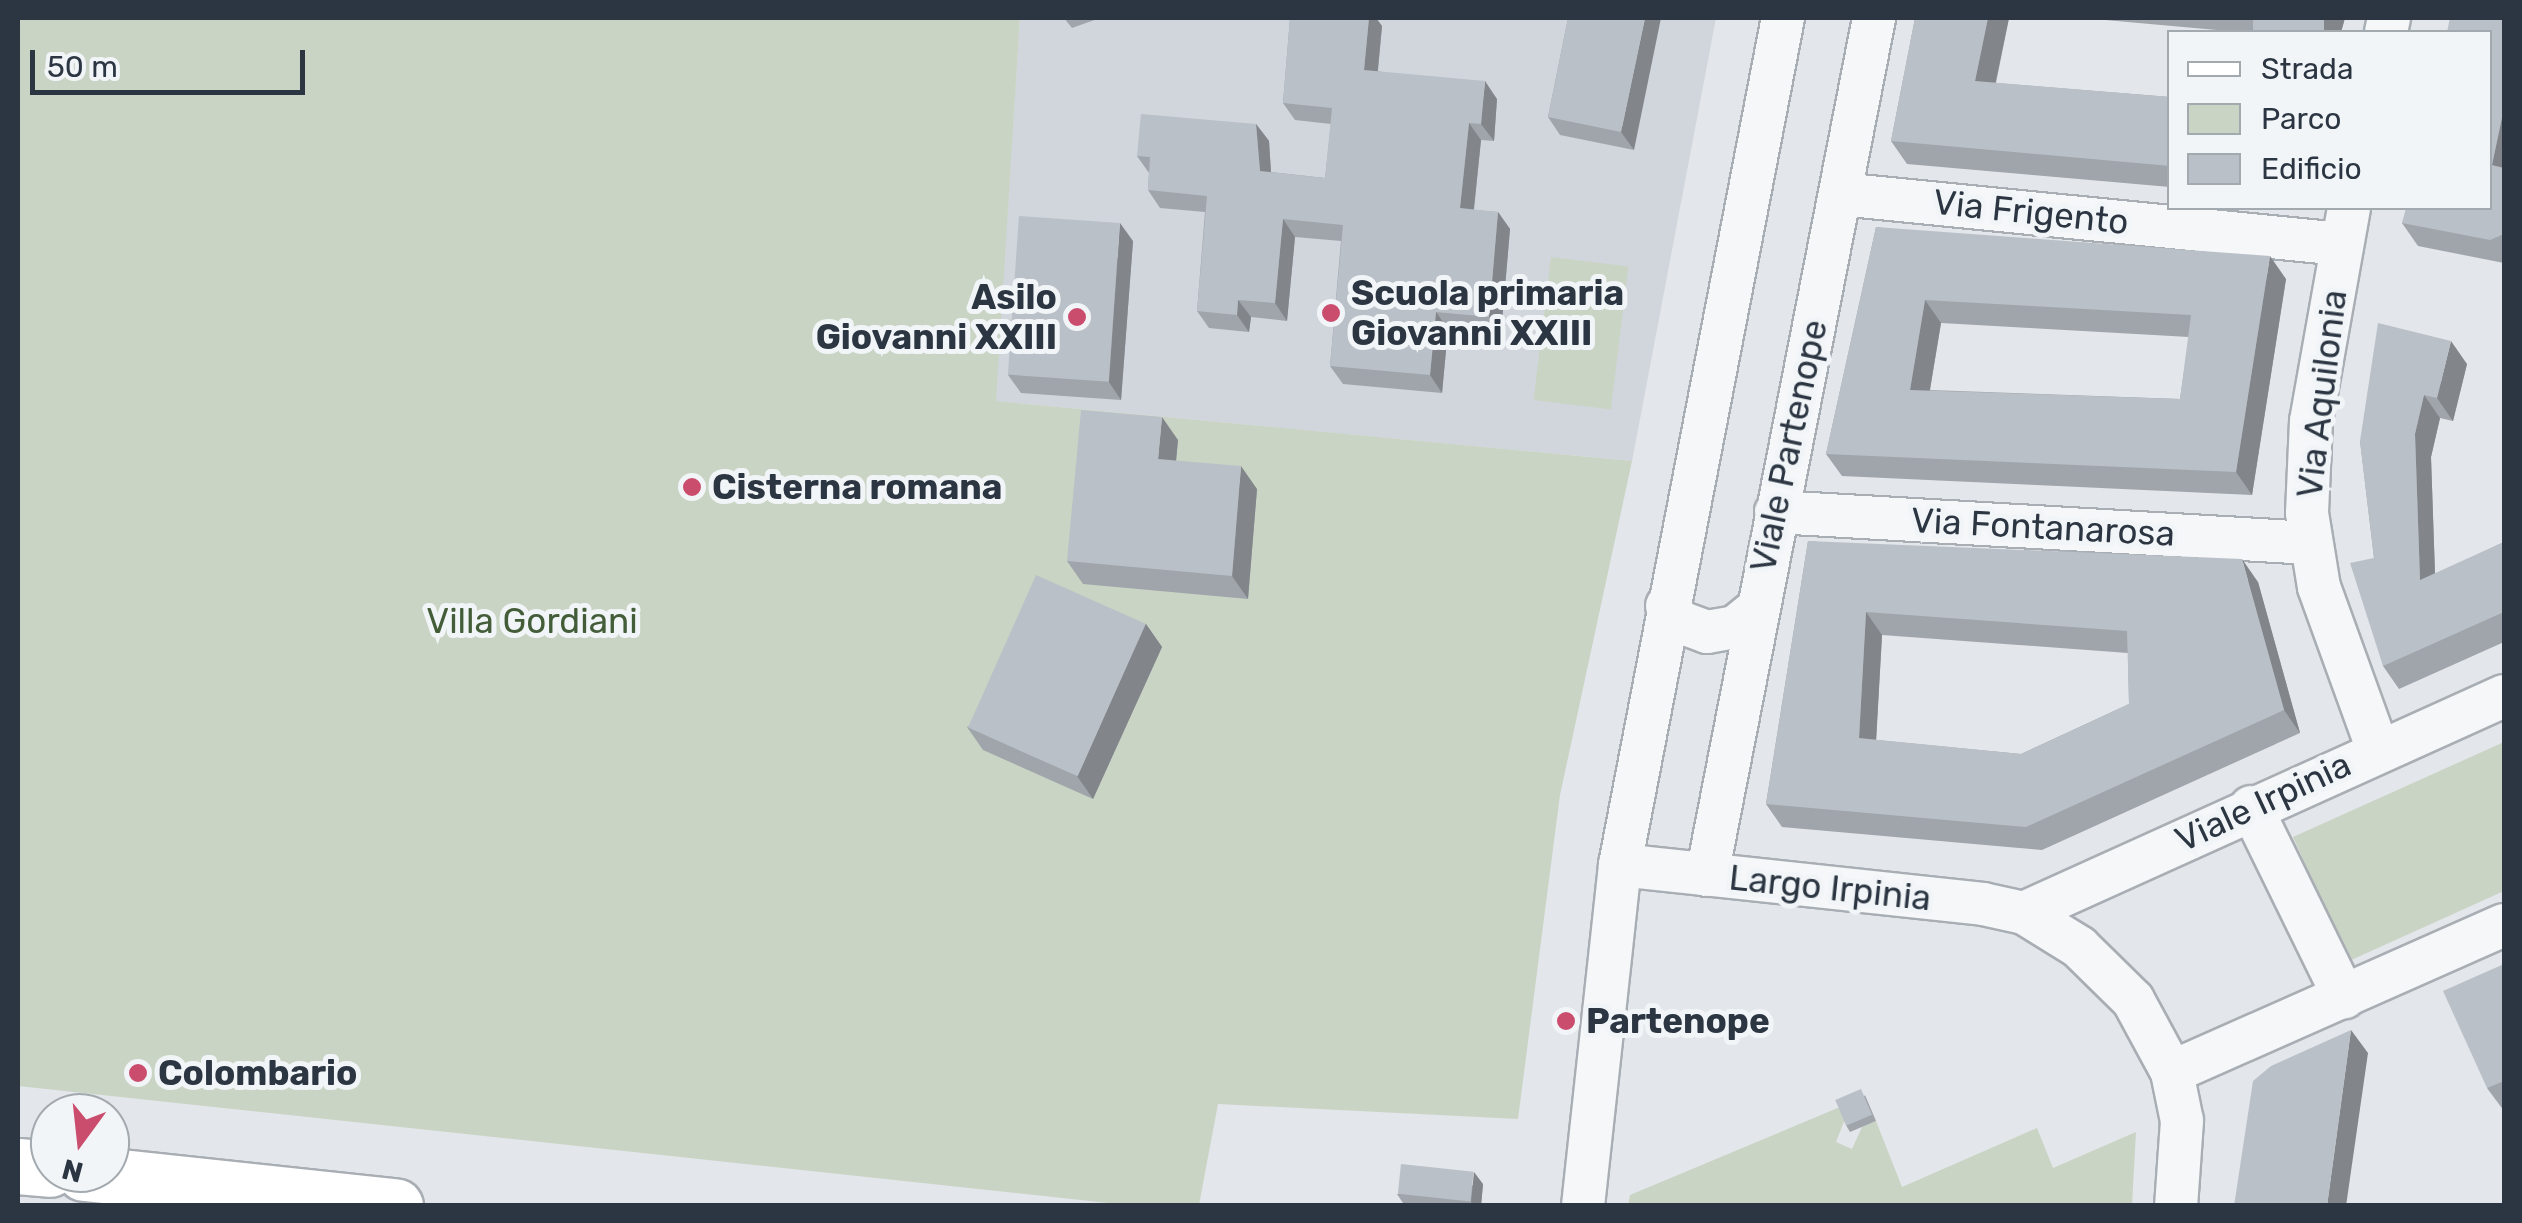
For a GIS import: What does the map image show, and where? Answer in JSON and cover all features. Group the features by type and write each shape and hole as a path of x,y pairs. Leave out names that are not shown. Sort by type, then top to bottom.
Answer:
{"main road":[{"path":"130,1178 395,1206"}],"street":[{"path":"1583,1206 1620,864 1782,18"},
{"name":"Viale Partenope","path":"1707,874 1874,18"},
{"name":"Via Frigento","path":"1840,194 2345,226"},
{"name":"Via Aquilonia","path":"2345,226 2310,438 2311,543 2319,587 2378,750"},
{"name":"Via Fontanarosa","path":"1776,512 2311,543"},
{"path":"1667,606 1680,622 1707,632 1736,627 1756,610"},
{"name":"Viale Irpinia","path":"2024,913 2251,807 2504,696"},
{"path":"2251,807 2344,997"},
{"name":"Largo Irpinia","path":"1620,864 2024,913 2106,970 2138,1008 2172,1072 2182,1122 2176,1206"},
{"path":"2172,1072 2504,926"}],"shaded area":[{"name":"Scuola primaria Giovanni XXIII","path":"1020,18 1716,18 1632,461 995,401"}],"green space":[{"name":"Villa Gordiani","path":"18,18 1020,18 996,401 1632,461 1560,795 1518,1119 1218,1104 1199,1205 1136,1206 130,1098 130,1093 18,1086"},
{"path":"1551,257 1628,267 1611,409 1533,400"},
{"path":"2504,742 2504,891 2349,961 2293,837"},
{"path":"1840,1107 1845,1119 1836,1142 1852,1149 1862,1127 1876,1121 1902,1187 2037,1128 2053,1168 2136,1132 2132,1205 1628,1206 1630,1195"}],"building":[{"path":"1290,18 1369,18 1364,70 1485,81 1481,124 1469,123 1460,208 1498,212 1489,317 1436,312 1430,375 1330,366 1343,225 1283,219 1275,303 1238,300 1237,315 1197,311 1207,196 1148,190 1150,157 1137,156 1141,114 1256,124 1260,171 1325,178 1332,108 1283,103"},
{"path":"1568,18 1645,18 1621,132 1548,117"},
{"path":"1915,18 1988,18 1975,81 2167,97 2167,166 1891,141"},
{"path":"2253,18 2324,18 2324,30 2253,30"},
{"path":"2450,18 2504,18 2504,108 2492,165 2492,30 2447,30"},
{"path":"2492,165 2504,168 2504,234 2490,240 2402,223 2405,210 2492,210"},
{"name":"Asilo Giovanni XXIII","path":"1019,216 1120,223 1109,382 1008,375"},
{"path":"1876,227 2270,256 2236,472 1826,454","holes":["1925,300 2191,315 2180,399 1910,390"]},
{"path":"2378,323 2451,341 2437,398 2424,395 2415,434 2420,580 2504,542 2504,612 2383,666 2350,563 2374,558 2360,441"},
{"path":"1081,410 1162,417 1158,459 1241,466 1232,576 1067,561"},
{"path":"1808,541 2242,559 2284,710 2026,827 1766,804","holes":["1866,612 2127,631 2129,704 2021,754 1859,738"]},
{"path":"1036,575 1146,624 1078,776 968,728"},
{"path":"2504,964 2504,1081 2487,1088 2443,991"},
{"path":"2351,1030 2327,1206 2234,1206 2253,1081 2271,1066"},
{"path":"1861,1089 1872,1115 1846,1126 1835,1100"},
{"path":"1401,1164 1474,1172 1470,1201 1398,1194"}],"place":[{"name":"Scuola primaria Giovanni XXIII","path":"1331,313"},
{"name":"Asilo Giovanni XXIII","path":"1077,317"},
{"name":"Cisterna romana","path":"692,487"},
{"name":"Partenope","path":"1566,1021"},
{"name":"Colombario","path":"138,1073"}]}
